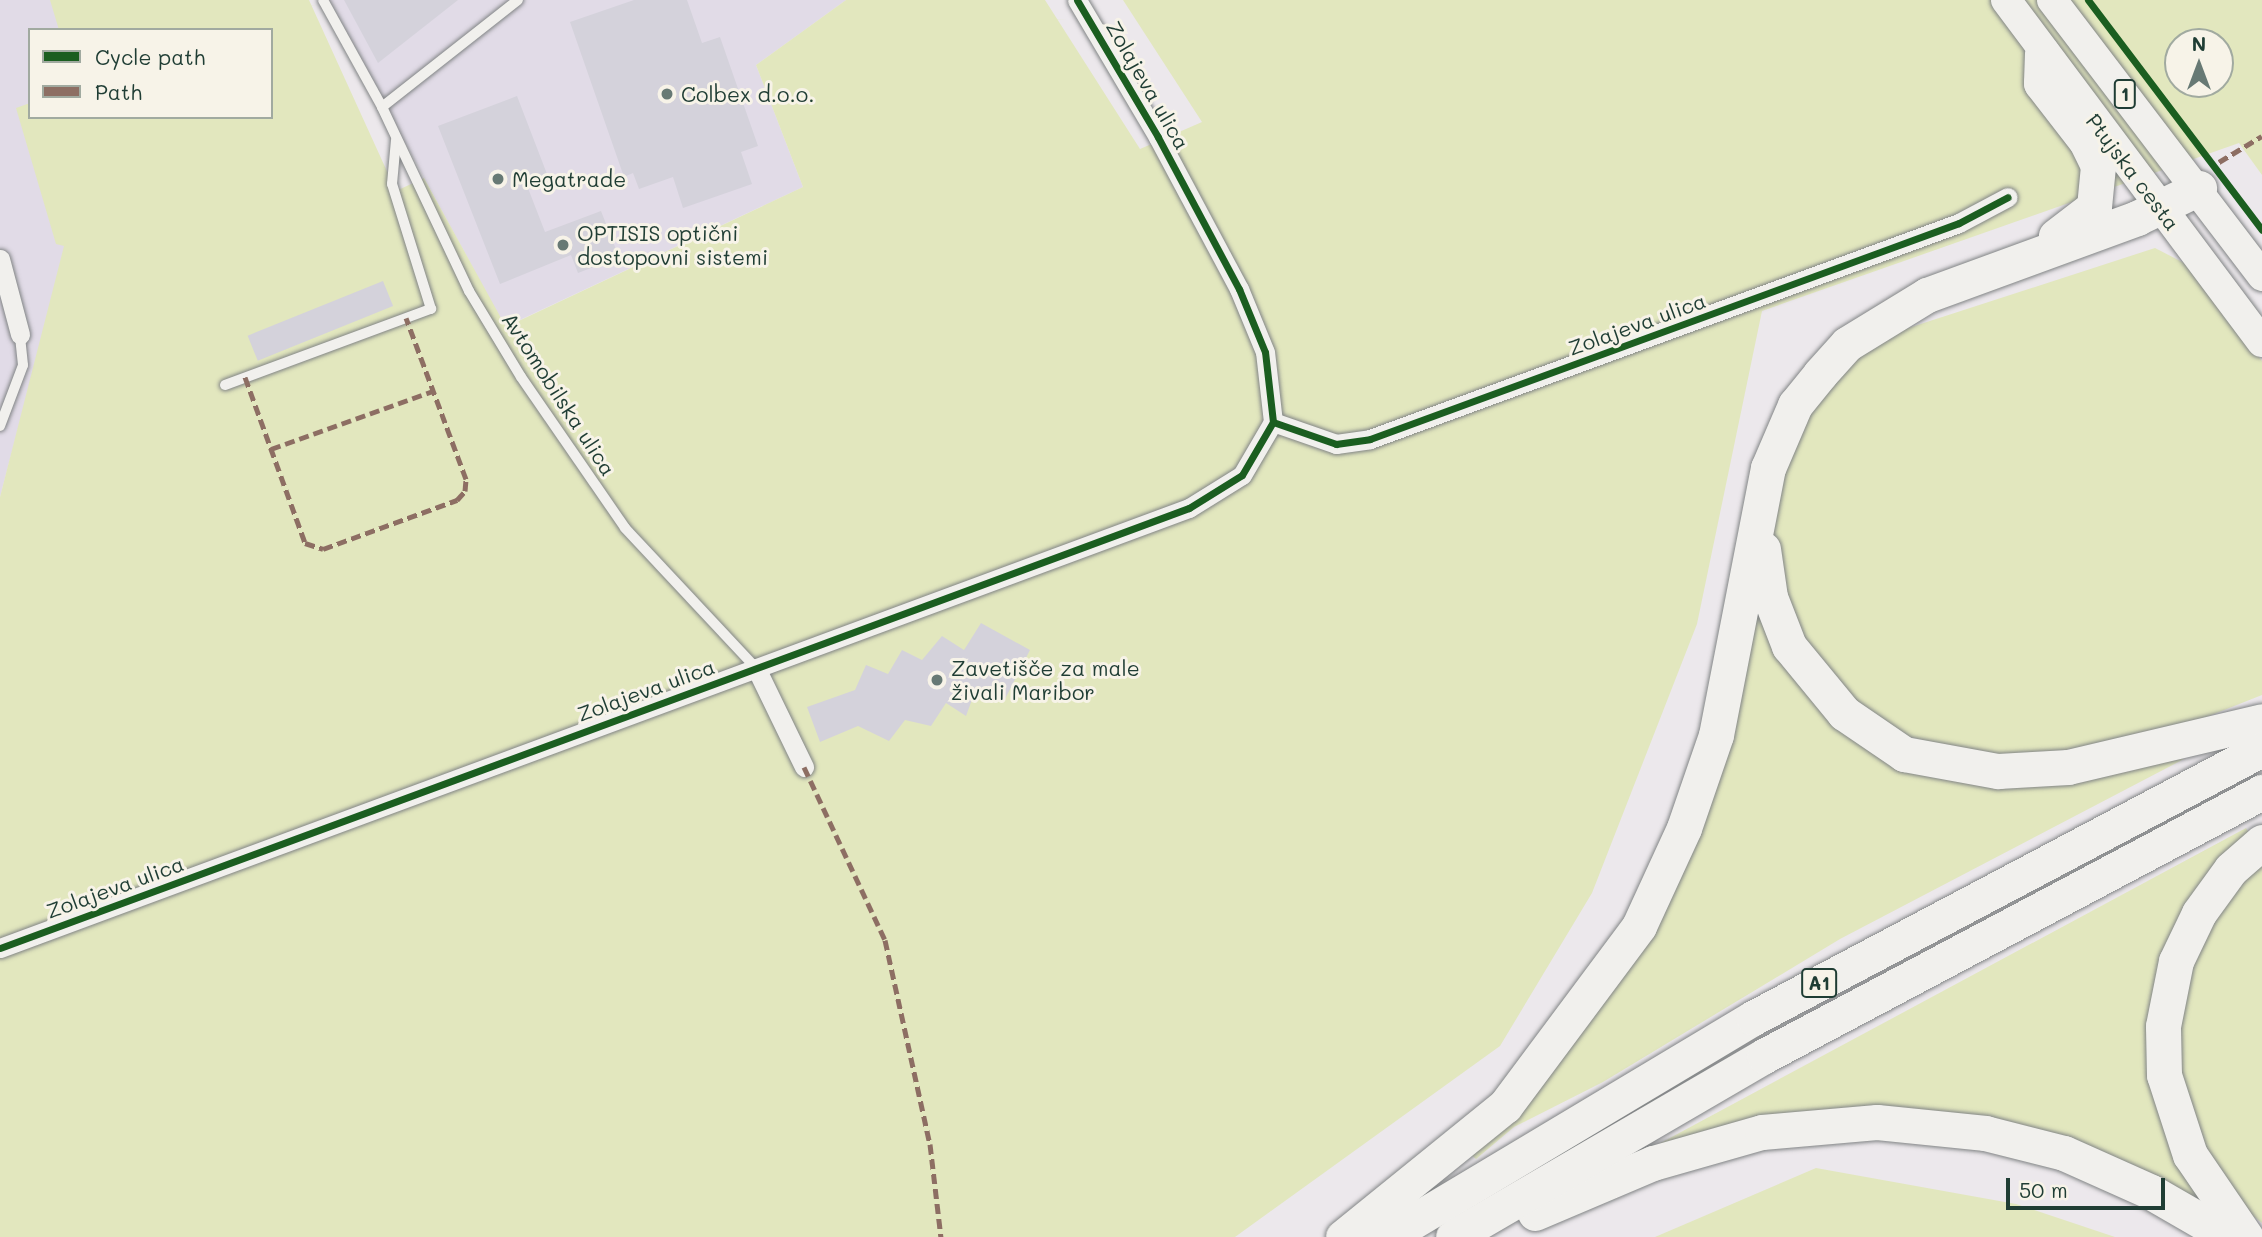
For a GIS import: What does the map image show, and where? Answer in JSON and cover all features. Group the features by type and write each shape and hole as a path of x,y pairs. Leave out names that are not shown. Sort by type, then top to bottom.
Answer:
{"highway":[{"path":"2019,259 2094,207 2099,188 2098,166 2087,141 2041,83 2042,53"},
{"path":"1343,1237 1505,1106 1639,926 1684,828 1716,735 1768,468 1795,405 1847,344 1927,295 2161,209 2199,188"},
{"path":"1760,512 1770,597 1789,646 1844,713 1904,754 1998,771 2068,767 2262,721"},
{"name":"A1","path":"1387,1237 1753,1018 2262,749"},
{"name":"A1","path":"1453,1237 1764,1056 2262,792"},
{"path":"2246,1237 2190,1155 2164,1075 2163,1026 2176,961 2199,913 2231,869 2262,842"},
{"path":"1478,1237 1653,1163 1762,1132 1877,1122 1984,1133 2064,1153 2151,1192 2229,1237"}],"main road":[{"name":"Ptujska cesta","path":"2006,0 2042,53 2262,342"},
{"name":"Ptujska cesta","path":"2052,0 2199,188 2262,276"}],"street":[{"name":"Zolajeva ulica","path":"0,948 1189,508 1242,475 1273,422 1265,352 1239,289 1077,0"},
{"name":"Zolajeva ulica","path":"1273,422 1336,444 1370,439 1959,223 2008,197"},
{"path":"0,259 20,334"},
{"path":"756,668 804,767"}],"lane":[{"name":"Avtomobilska ulica","path":"323,0 382,107 469,291 521,377 625,528 756,668"},
{"path":"382,107 518,0"},
{"path":"225,385 431,309 392,184 396,139"},
{"path":"0,426 23,365 20,334"}],"shaded area":[{"path":"0,0 178,0 178,28 28,28 28,119 82,119 63,257 0,497"},
{"path":"328,0 846,0 756,65 803,187 505,327"}],"green space":[{"path":"50,0 309,0 396,191 424,178 506,327 803,187 756,65 846,0 1045,0 1140,149 1202,122 1123,0 2262,0 2262,175 2239,143 1762,311 1697,624 1592,893 1500,1046 1235,1237 0,1237 0,497 64,246 56,244 16,108 28,104 28,119 273,119 273,28 58,28"},
{"path":"2155,248 2188,265 2262,361 2262,695 2204,718 2201,726 2010,760 1879,730 1796,642 1771,568 1771,517 1792,447 1818,398 1860,354 1899,331"},
{"path":"1759,579 1880,755 2184,759 1840,939 1603,1082 1514,1127 1476,1159 1469,1153 1611,989"},
{"path":"2246,828 2251,836 2152,1034 2214,1216 1937,1112 1629,1160"},
{"path":"2262,857 2262,1223 2234,1201 2180,1104 2173,1034 2181,978 2203,936"},
{"path":"1816,1168 2016,1204 2115,1237 1655,1237"}],"building":[{"path":"344,0 458,0 378,63"},
{"name":"Colbex d.o.o.","path":"634,0 687,0 702,43 720,37 758,146 741,152 752,184 683,208 673,177 639,189 633,173 624,177 570,22"},
{"name":"Megatrade","path":"517,96 547,174 526,183 545,232 601,211 619,257 578,273 571,255 500,284 438,126"},
{"path":"383,281 393,306 258,361 248,336"},
{"name":"Zavetišče za male živali Maribor","path":"981,623 1030,650 1004,701 977,686 966,716 946,703 931,726 905,720 889,741 858,726 820,742 807,707 855,690 866,665 888,674 902,650 922,660 942,636 964,650"}],"marked path":[{"path":"2219,162 2262,136"},
{"path":"245,377 305,543 323,549 457,500 465,491 466,479 406,318"},
{"path":"271,449 433,391"},
{"path":"804,767 885,940 930,1144 941,1237"}],"cycle path":[{"path":"0,948 1189,508 1242,475 1273,422 1265,352 1239,289 1158,137 1077,0"},
{"path":"2088,0 2262,230"},
{"path":"1273,422 1336,444 1370,439 1959,223 2008,197"}],"place":[{"name":"Colbex d.o.o.","path":"667,94"},
{"name":"Megatrade","path":"498,179"},
{"name":"OPTISIS optični dostopovni sistemi","path":"563,245"},
{"name":"Zavetišče za male živali Maribor","path":"937,680"}]}
